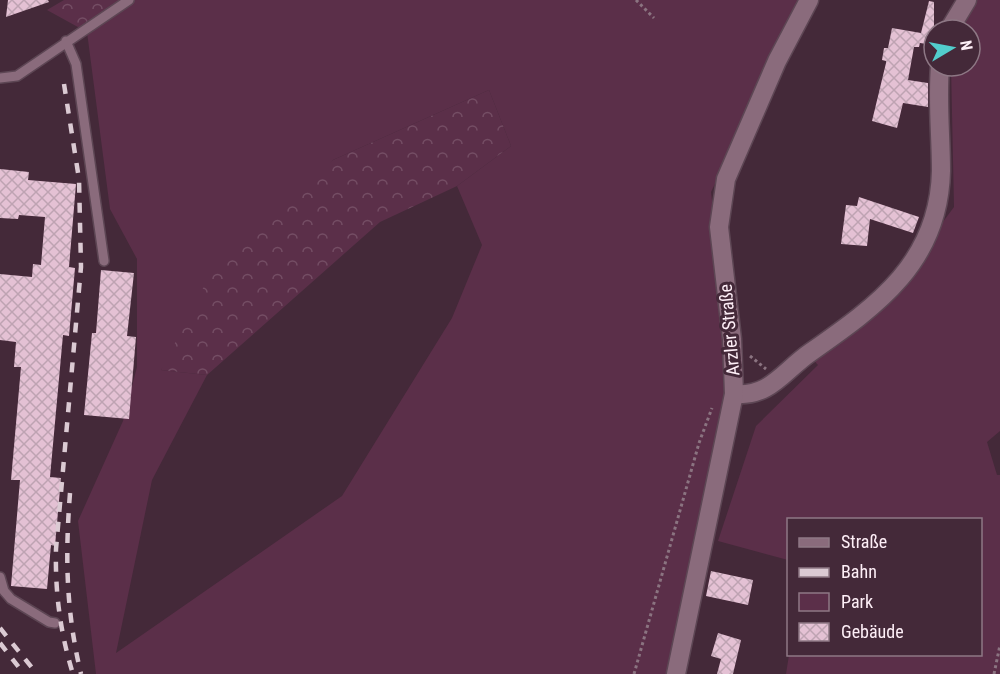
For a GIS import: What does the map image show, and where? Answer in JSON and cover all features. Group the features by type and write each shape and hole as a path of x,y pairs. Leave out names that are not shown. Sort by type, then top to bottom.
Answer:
{"main road":[{"name":"Arzler Straße","path":"676,674 734,394 732,339 719,227 726,179 777,61 809,0"},
{"path":"956,18 967,0"},
{"path":"734,394 753,394 770,386 808,354 872,308 896,285 914,261 931,222 940,186 940,78"}],"lane":[{"path":"0,78 17,76 129,0"},
{"path":"66,41 76,64 104,261"},
{"path":"0,577 4,591 11,599 49,622 55,623"}],"path":[{"path":"636,0 654,18"},
{"path":"749,355 772,374"},
{"path":"634,674 699,443"},
{"path":"994,674 1000,645"}],"green space":[{"path":"64,0 135,0 87,32 47,10"},
{"path":"135,0 804,0 711,192 734,394 669,674 96,674 78,521 123,421 137,367 137,259 110,209 87,32","holes":["489,90 511,146 457,186 482,245 452,318 342,496 116,653 152,480 207,375 161,370 333,160"]},
{"path":"974,0 1000,0 1000,431 987,442 997,475 1000,475 1000,674 786,674 789,656 982,656 982,518 787,518 787,560 718,541 756,426 818,365 808,354 896,285 954,207 951,78 982,78 982,18 963,18"},
{"path":"489,90 511,146 457,186 380,222 207,375 161,370 217,261 333,160"}],"building":[{"path":"8,0 48,0 49,2 6,17"},
{"path":"929,1 934,2 934,18 925,18"},
{"path":"892,28 921,33 922,29 922,43 919,47 914,47 908,80 928,83 928,107 903,103 897,128 872,121 886,63 882,60 884,48 888,48"},
{"path":"0,169 29,172 28,180 76,184 69,267 75,268 69,336 63,335 50,477 61,478 55,546 51,545 47,589 11,586 20,480 11,480 21,367 14,367 16,342 0,340 0,274 32,277 33,264 41,265 45,217 19,215 18,219 0,218"},
{"path":"859,197 919,217 913,233 870,219 867,246 841,244 846,205 857,206"},
{"path":"101,270 134,273 127,336 136,337 129,419 84,415 92,333 96,333"},
{"path":"711,571 753,580 748,605 706,596"},
{"path":"718,633 741,640 733,674 717,674 721,659 711,656"}],"railway":[{"path":"64,84 79,179 81,267 56,565 62,627 73,674"},
{"path":"70,493 68,584 72,628 81,674"},
{"path":"0,628 37,674"},
{"path":"0,643 24,674"}]}
